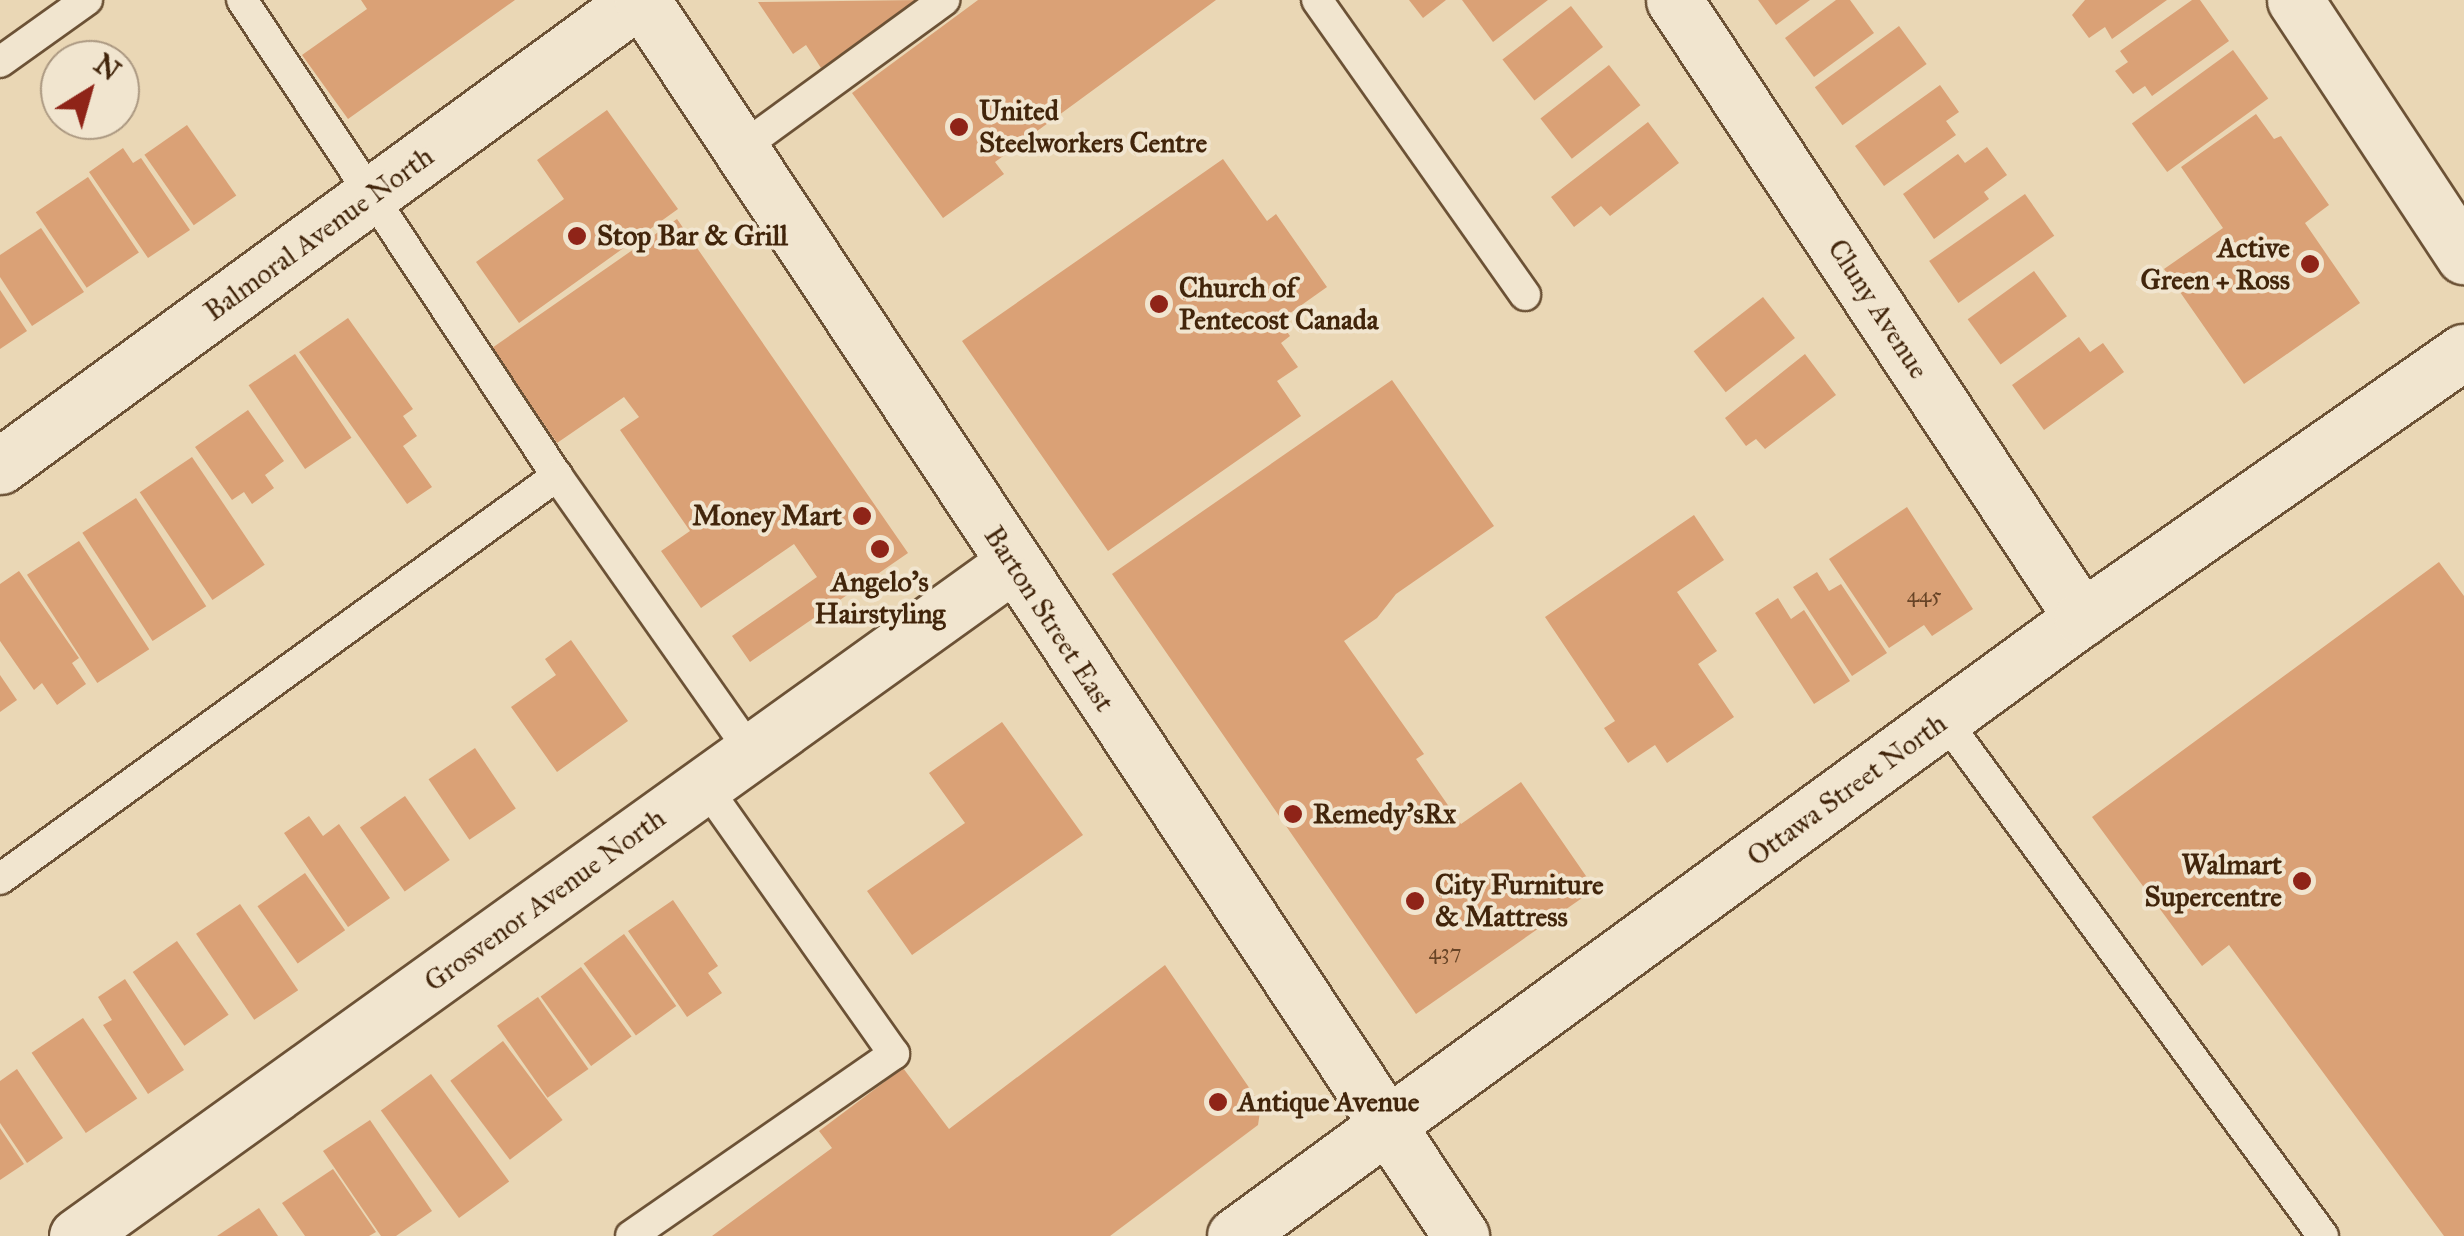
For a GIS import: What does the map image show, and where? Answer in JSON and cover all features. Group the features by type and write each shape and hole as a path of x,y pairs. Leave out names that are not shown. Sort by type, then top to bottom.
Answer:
{"main road":[{"name":"Balmoral Avenue North","path":"0,466 640,0"},
{"name":"Barton Street East","path":"640,0 1382,1126 1461,1236"},
{"name":"Cluny Avenue","path":"1674,0 2082,618"},
{"path":"2294,0 2464,256"},
{"name":"Ottawa Street North","path":"1236,1236 2082,618 2464,352"},
{"name":"Grosvenor Avenue North","path":"76,1236 1013,564"}],"lane":[{"path":"0,62 87,0"},
{"path":"242,0 374,194 557,476 751,752"},
{"path":"740,149 944,0"},
{"path":"1318,0 1525,296"},
{"path":"0,878 557,476"},
{"path":"1944,719 2323,1236"},
{"path":"631,1236 894,1054 704,786"}],"building":[{"path":"361,0 515,0 348,119 302,55 367,9"},
{"path":"921,0 821,68 806,45 793,54 758,2"},
{"name":"United Steelworkers Centre","path":"978,0 1216,0 995,162 1004,174 943,218 852,93"},
{"path":"1409,0 1446,0 1423,18"},
{"path":"1462,0 1548,0 1493,42"},
{"path":"1758,0 1810,0 1776,25"},
{"path":"1836,0 1850,0 1874,33 1814,77 1785,38"},
{"path":"2085,0 2167,0 2112,39 2105,27 2089,38 2072,15"},
{"path":"2192,0 2200,0 2229,41 2152,96 2145,86 2133,94 2115,71 2128,62 2120,51"},
{"path":"1571,6 1603,47 1534,101 1502,60"},
{"path":"1899,26 1927,64 1842,125 1815,87"},
{"path":"2233,50 2268,99 2167,172 2132,123"},
{"path":"1609,65 1640,105 1572,159 1540,119"},
{"path":"1940,85 1959,112 1946,121 1956,135 1884,186 1855,146"},
{"name":"Stop Bar & Grill","path":"607,110 678,209 519,323 476,262 564,199 537,160"},
{"path":"2256,114 2274,139 2281,136 2329,205 2305,223 2360,303 2244,384 2164,269 2223,228 2181,167"},
{"path":"1648,122 1679,163 1610,216 1601,206 1574,227 1551,197"},
{"path":"187,125 236,195 194,225 144,155"},
{"path":"1987,147 2007,175 1984,192 1989,199 1934,239 1903,194 1958,154 1965,163"},
{"path":"123,148 133,163 141,158 190,230 148,258 89,172"},
{"name":"Church of Pentecost Canada","path":"1223,159 1267,221 1276,214 1327,287 1279,321 1290,336 1281,343 1298,367 1277,381 1301,416 1108,551 962,341"},
{"path":"88,177 139,252 87,288 36,212"},
{"path":"2025,194 2054,236 1958,303 1929,261"},
{"path":"677,219 908,553 750,662 732,636 817,577 794,544 701,608 661,551 690,531 620,430 639,417 624,397 557,443 492,348"},
{"path":"41,228 84,292 32,326 0,277 0,255"},
{"path":"2034,271 2067,316 2001,365 1968,319"},
{"path":"0,290 27,331 0,349"},
{"path":"1763,297 1795,338 1726,392 1694,351"},
{"path":"348,318 413,409 403,416 417,436 403,446 432,487 407,504 299,352"},
{"path":"2079,337 2090,352 2103,343 2124,372 2044,430 2012,385"},
{"path":"295,354 351,438 305,469 249,385"},
{"path":"1805,354 1836,395 1765,449 1756,439 1746,446 1725,418"},
{"path":"1392,380 1494,526 1396,594 1377,618 1344,641 1424,754 1416,759 1461,824 1521,782 1595,889 1416,1014 1112,574"},
{"path":"248,410 284,461 265,475 274,488 252,504 244,492 232,500 195,447"},
{"path":"192,457 265,565 212,600 140,492"},
{"path":"136,498 206,606 153,641 82,533"},
{"path":"1907,507 1973,609 1932,636 1924,625 1889,648 1829,559"},
{"path":"1694,515 1724,560 1677,592 1717,651 1698,664 1734,717 1667,763 1655,745 1628,763 1604,728 1615,721 1545,617"},
{"path":"79,541 149,649 97,683 27,575"},
{"name":"Walmart Supercentre","path":"2439,562 2464,596 2464,1236 2444,1236 2229,945 2202,966 2092,817"},
{"path":"19,571 79,658 72,663 86,684 57,705 42,683 34,690 0,641 0,584"},
{"path":"1817,572 1829,591 1841,584 1887,653 1852,676 1793,587"},
{"path":"1778,598 1791,619 1804,610 1850,681 1814,704 1755,613"},
{"path":"571,640 628,721 557,772 511,707 556,675 545,659"},
{"path":"0,675 17,700 0,712"},
{"path":"1002,722 1083,835 912,955 867,891 965,823 929,773"},
{"path":"475,748 516,809 469,840 429,779"},
{"path":"405,796 450,860 405,891 360,828"},
{"path":"309,816 323,836 339,824 390,898 348,927 284,833"},
{"path":"305,873 345,930 298,964 257,906"},
{"path":"673,900 718,966 708,973 722,993 687,1017 628,931"},
{"path":"240,904 298,990 254,1020 196,934"},
{"path":"624,934 676,1006 636,1035 584,963"},
{"path":"177,941 229,1015 184,1046 133,972"},
{"path":"1165,965 1261,1105 1258,1125 1110,1236 712,1236 832,1148 819,1131 903,1068 949,1129"},
{"path":"581,967 632,1037 591,1066 541,996"},
{"path":"125,979 184,1070 148,1094 103,1025 112,1020 98,997"},
{"path":"538,997 588,1069 548,1098 497,1026"},
{"path":"83,1018 137,1098 86,1133 32,1053"},
{"path":"503,1041 563,1120 510,1160 450,1081"},
{"path":"17,1069 63,1138 27,1163 0,1123 0,1081"},
{"path":"431,1074 509,1182 459,1218 381,1110"},
{"path":"370,1120 432,1211 396,1236 381,1236 323,1151"},
{"path":"0,1128 24,1164 0,1180"},
{"path":"333,1169 376,1232 369,1236 305,1236 282,1203"},
{"path":"259,1208 278,1236 217,1236"}],"place":[{"name":"United Steelworkers Centre","path":"959,127"},
{"name":"Stop Bar & Grill","path":"577,236"},
{"name":"Active Green + Ross","path":"2310,264"},
{"name":"Church of Pentecost Canada","path":"1159,304"},
{"name":"Money Mart","path":"862,516"},
{"name":"Angelo's Hairstyling","path":"880,549"},
{"name":"Remedy'sRx","path":"1293,814"},
{"name":"Walmart Supercentre","path":"2302,881"},
{"name":"City Furniture & Mattress","path":"1415,901"},
{"name":"Antique Avenue","path":"1218,1102"}]}
